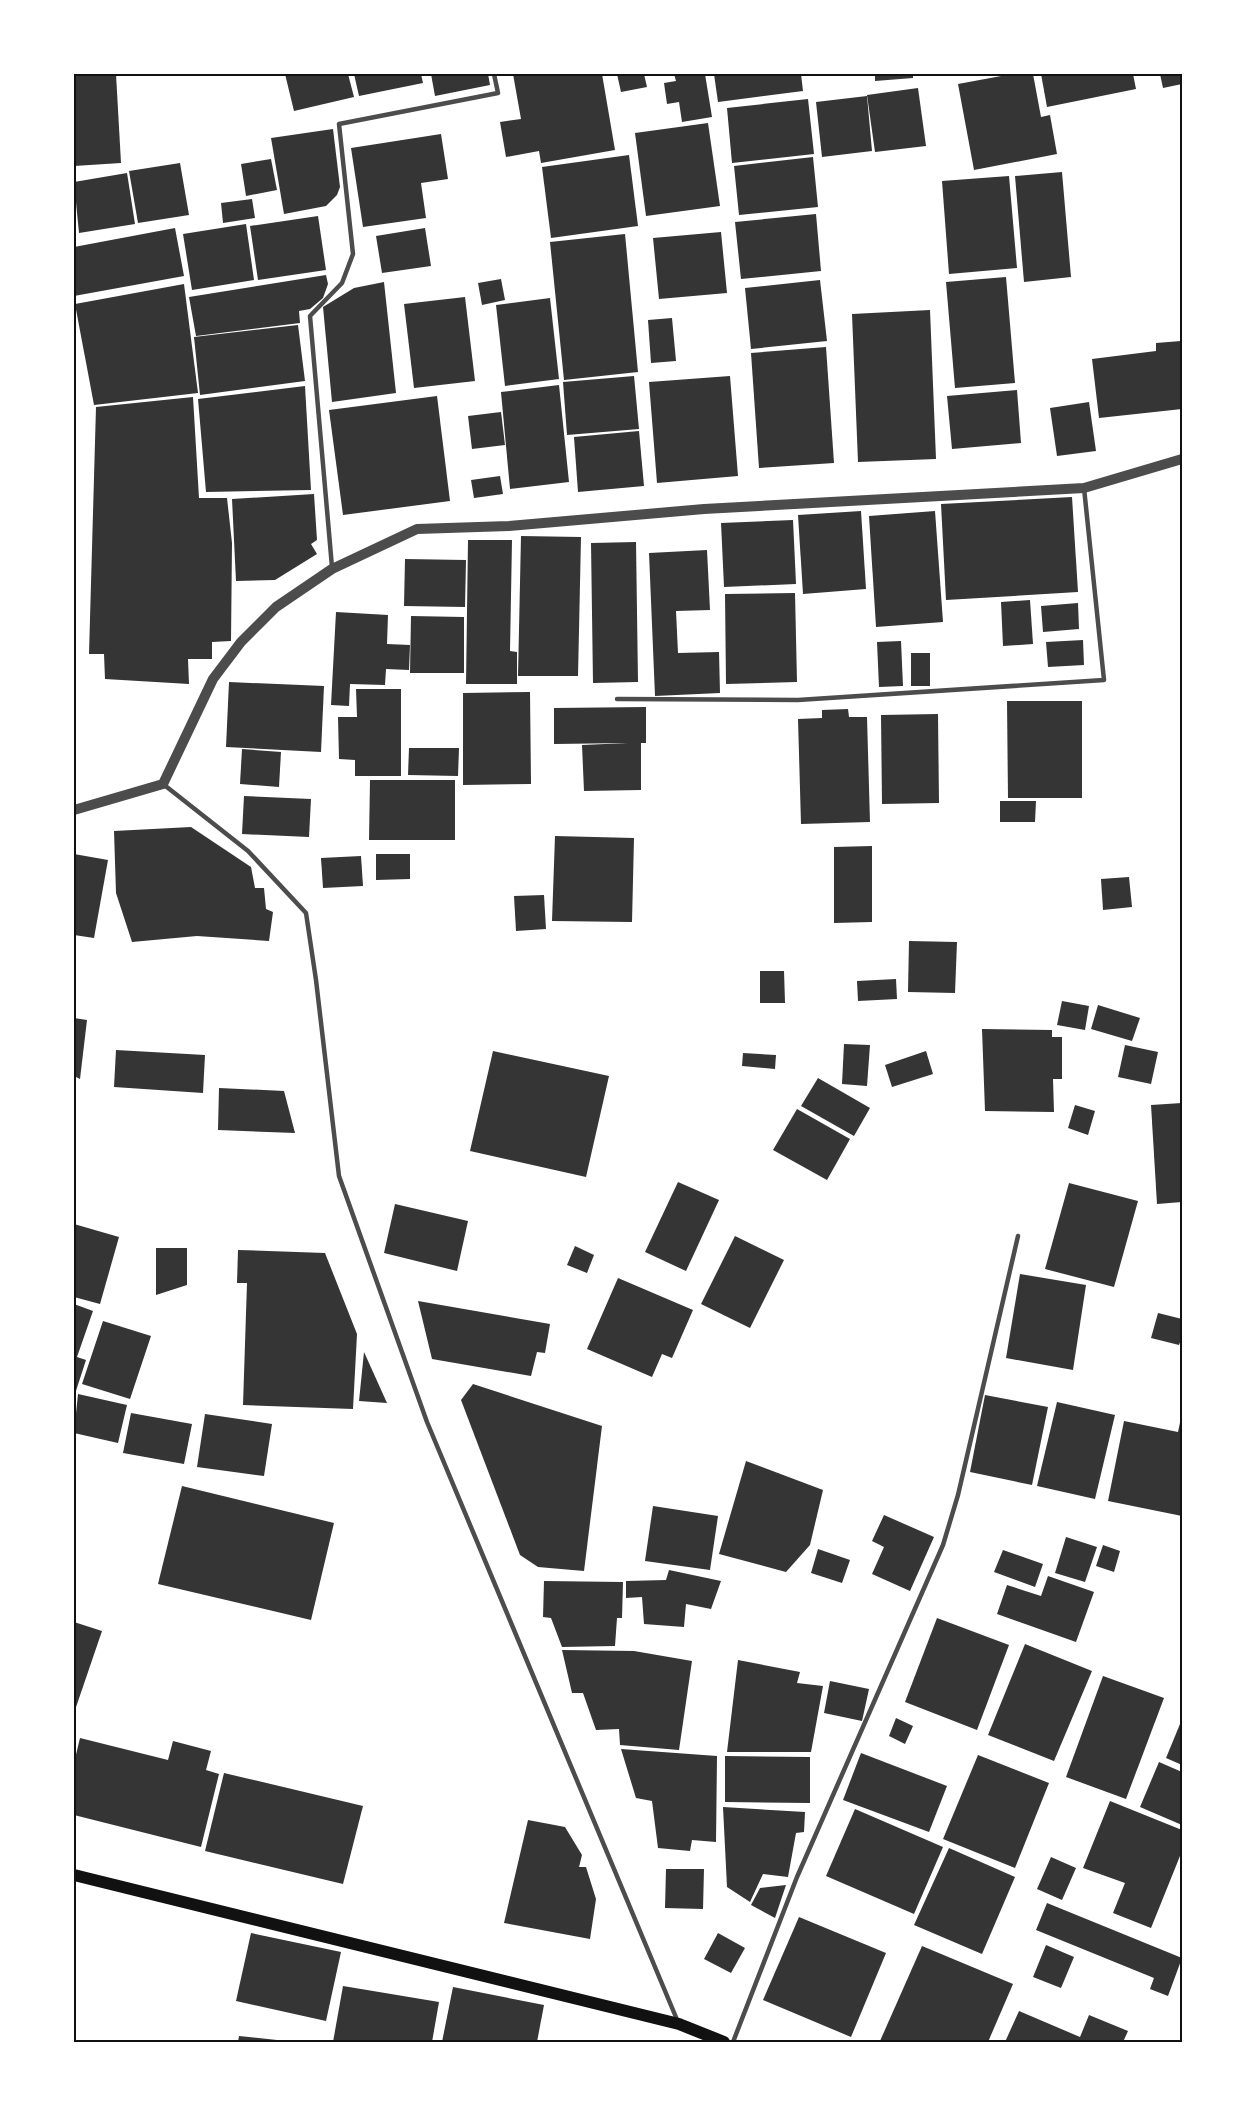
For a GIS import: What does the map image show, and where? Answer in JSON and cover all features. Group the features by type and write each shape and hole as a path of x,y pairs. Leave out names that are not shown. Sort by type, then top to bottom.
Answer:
{"main road":[{"path":"74,1875 679,2024 724,2043"}],"street":[{"path":"74,810 163,784 213,679 241,642 276,607 332,569 417,529 509,526 704,510 1084,488 1182,459"}],"lane":[{"path":"332,569 310,316 342,283 353,254 339,123 498,93 494,74"},
{"path":"617,699 798,700 1104,680 1084,488"},
{"path":"163,784 248,851 306,913 339,1176 427,1422 679,2024"},
{"path":"733,2043 797,1877 943,1545 958,1495 1018,1236"}],"building":[{"path":"74,74 116,74 121,163 74,166"},
{"path":"285,74 348,74 354,97 294,111"},
{"path":"354,74 421,74 423,83 359,96"},
{"path":"431,74 488,74 490,85 435,96"},
{"path":"513,74 602,74 615,150 541,163 539,151 506,157 500,122 521,119"},
{"path":"617,74 644,74 647,87 621,92"},
{"path":"674,74 705,74 712,117 682,122 679,102 667,104 664,83 676,81"},
{"path":"714,74 801,74 803,91 718,102"},
{"path":"875,74 913,74 913,78 875,81"},
{"path":"1012,74 1033,74 1041,117 1050,115 1057,154 974,170 958,84"},
{"path":"1041,74 1133,74 1136,89 1047,107"},
{"path":"1160,74 1182,74 1182,84 1163,88"},
{"path":"918,88 926,146 875,152 867,95"},
{"path":"867,96 872,151 822,157 816,102"},
{"path":"808,99 814,154 732,163 727,108"},
{"path":"708,123 720,206 646,216 635,133"},
{"path":"333,129 340,187 337,195 326,206 284,214 271,138"},
{"path":"441,134 448,179 421,183 426,218 363,227 351,148"},
{"path":"629,155 638,226 551,238 542,167"},
{"path":"813,157 818,207 739,215 734,166"},
{"path":"271,159 277,190 246,196 241,164"},
{"path":"180,163 189,215 138,223 129,171"},
{"path":"1062,172 1071,277 1024,282 1015,176"},
{"path":"127,173 135,224 79,233 74,182"},
{"path":"1009,176 1017,268 949,274 942,181"},
{"path":"252,199 255,218 223,223 221,203"},
{"path":"816,214 821,271 741,279 735,222"},
{"path":"318,216 326,270 258,280 250,226"},
{"path":"246,224 254,280 192,290 183,234"},
{"path":"175,228 184,276 74,296 74,247"},
{"path":"425,228 431,266 382,273 376,236"},
{"path":"721,232 727,293 659,299 653,238"},
{"path":"625,234 638,372 564,380 550,242"},
{"path":"326,275 328,284 323,298 310,309 299,311 300,323 196,336 189,297"},
{"path":"1006,277 1015,383 955,388 946,282"},
{"path":"501,279 505,300 482,305 478,283"},
{"path":"820,280 827,341 751,349 745,288"},
{"path":"384,282 396,393 332,402 323,307 354,288"},
{"path":"184,284 198,393 94,405 75,304"},
{"path":"465,297 475,381 414,388 404,304"},
{"path":"550,298 559,379 505,386 496,305"},
{"path":"930,310 936,459 858,462 852,314"},
{"path":"672,318 676,361 651,363 648,320"},
{"path":"298,325 305,381 200,395 194,337"},
{"path":"1181,341 1182,409 1099,418 1092,359 1156,351 1156,343"},
{"path":"826,347 834,463 759,468 751,353"},
{"path":"634,376 639,429 567,435 563,382"},
{"path":"730,376 738,476 657,483 649,382"},
{"path":"559,385 569,482 510,489 501,392"},
{"path":"305,386 311,490 206,492 198,399"},
{"path":"1017,390 1021,443 952,449 947,396"},
{"path":"437,396 450,501 343,515 329,410"},
{"path":"193,397 199,498 227,498 232,543 231,641 212,642 212,659 188,659 189,684 105,679 104,654 89,654 96,407"},
{"path":"1089,402 1096,451 1057,456 1050,408"},
{"path":"501,412 505,445 472,449 468,416"},
{"path":"639,431 644,486 578,492 574,437"},
{"path":"500,476 503,494 474,498 471,480"},
{"path":"314,494 317,540 311,544 317,554 275,580 236,581 232,499"},
{"path":"1072,497 1078,592 946,600 941,504"},
{"path":"861,511 866,589 803,594 798,515"},
{"path":"935,511 943,622 876,627 869,516"},
{"path":"793,520 796,584 724,587 721,523"},
{"path":"521,536 581,537 578,676 518,676"},
{"path":"468,540 512,540 510,651 517,652 517,684 466,684"},
{"path":"636,542 638,682 593,683 591,543"},
{"path":"707,550 710,610 676,611 678,653 719,652 720,693 655,696 649,553"},
{"path":"405,559 466,560 465,607 404,606"},
{"path":"795,593 797,682 726,684 725,594"},
{"path":"1030,600 1033,644 1003,646 1001,602"},
{"path":"1078,603 1079,629 1043,632 1041,606"},
{"path":"336,612 388,615 387,644 410,645 409,670 386,669 385,685 350,684 349,706 331,705"},
{"path":"411,616 464,617 464,673 410,673"},
{"path":"1083,640 1084,665 1048,667 1046,642"},
{"path":"901,641 903,686 879,687 877,642"},
{"path":"911,653 930,653 930,686 911,686"},
{"path":"229,682 324,686 321,752 226,747"},
{"path":"356,689 401,689 401,776 355,776 355,760 339,759 338,717 357,717"},
{"path":"530,692 531,784 463,785 463,693"},
{"path":"1007,701 1082,701 1082,798 1008,798"},
{"path":"646,707 646,743 641,743 641,790 584,791 582,745 628,743 554,744 554,708"},
{"path":"848,709 849,717 867,717 870,822 801,824 798,719 822,718 822,710"},
{"path":"938,714 939,803 882,804 881,715"},
{"path":"409,748 459,748 458,776 408,775"},
{"path":"242,749 281,752 279,787 240,784"},
{"path":"370,780 455,780 455,840 369,840"},
{"path":"244,796 311,799 309,837 242,834"},
{"path":"1000,801 1036,801 1035,822 1000,822"},
{"path":"191,827 251,867 255,888 264,888 266,909 273,912 269,941 197,936 132,942 116,893 114,831"},
{"path":"555,836 634,838 632,922 552,921"},
{"path":"872,846 872,922 834,923 834,847"},
{"path":"74,854 108,860 94,938 74,935"},
{"path":"376,854 410,854 410,879 376,880"},
{"path":"361,856 363,886 323,888 321,858"},
{"path":"1129,877 1132,907 1103,910 1101,879"},
{"path":"544,895 546,929 516,931 514,896"},
{"path":"909,941 957,942 955,993 908,992"},
{"path":"760,971 784,971 785,1003 760,1003"},
{"path":"896,979 897,999 858,1001 857,981"},
{"path":"1062,1001 1089,1006 1085,1030 1057,1025"},
{"path":"1098,1005 1140,1018 1132,1041 1091,1029"},
{"path":"74,1018 87,1020 80,1079 74,1076"},
{"path":"982,1029 1052,1030 1052,1037 1062,1037 1062,1079 1053,1079 1054,1112 985,1111"},
{"path":"844,1044 870,1045 867,1086 842,1084"},
{"path":"1125,1045 1158,1052 1151,1084 1118,1077"},
{"path":"116,1050 205,1055 203,1093 114,1087"},
{"path":"493,1051 609,1076 586,1177 470,1151"},
{"path":"926,1051 933,1074 892,1087 885,1065"},
{"path":"743,1053 776,1055 775,1069 742,1066"},
{"path":"818,1078 870,1108 854,1136 801,1106"},
{"path":"219,1088 284,1091 295,1133 218,1130"},
{"path":"1182,1103 1182,1202 1157,1204 1151,1105"},
{"path":"1075,1105 1095,1111 1088,1135 1068,1128"},
{"path":"797,1109 850,1139 827,1180 773,1150"},
{"path":"678,1182 719,1200 686,1271 645,1252"},
{"path":"1069,1183 1138,1201 1114,1287 1045,1269"},
{"path":"395,1204 468,1221 457,1271 384,1253"},
{"path":"74,1224 119,1237 100,1304 74,1297"},
{"path":"735,1236 784,1260 750,1328 701,1304"},
{"path":"575,1246 594,1255 587,1273 567,1265"},
{"path":"156,1248 187,1248 187,1285 156,1295"},
{"path":"238,1250 325,1253 357,1334 353,1409 243,1405 247,1283 237,1283"},
{"path":"1020,1274 1086,1285 1073,1370 1006,1358"},
{"path":"618,1278 693,1310 672,1358 662,1354 652,1377 587,1349"},
{"path":"418,1301 550,1324 545,1353 537,1352 531,1376 432,1359"},
{"path":"74,1304 93,1311 77,1357 86,1360 74,1397"},
{"path":"1158,1313 1182,1319 1182,1337 1179,1345 1151,1338"},
{"path":"103,1321 151,1336 130,1399 82,1384"},
{"path":"364,1352 387,1403 359,1401"},
{"path":"473,1384 602,1426 584,1571 538,1567 520,1555 461,1400"},
{"path":"78,1394 127,1405 118,1443 74,1433"},
{"path":"985,1395 1048,1407 1032,1485 970,1472"},
{"path":"1057,1402 1115,1415 1095,1499 1037,1486"},
{"path":"131,1413 192,1424 184,1464 123,1453"},
{"path":"1182,1413 1182,1516 1108,1501 1124,1421 1178,1432"},
{"path":"205,1414 272,1424 264,1476 197,1467"},
{"path":"746,1461 823,1490 810,1545 786,1572 719,1554"},
{"path":"182,1486 334,1523 311,1620 158,1584"},
{"path":"653,1506 718,1516 710,1570 645,1561"},
{"path":"884,1515 934,1537 910,1591 872,1574 884,1547 872,1541"},
{"path":"1066,1537 1097,1547 1085,1582 1055,1573"},
{"path":"1103,1545 1120,1551 1114,1572 1096,1566"},
{"path":"818,1549 850,1560 842,1583 811,1573"},
{"path":"1003,1550 1043,1564 1035,1587 994,1572"},
{"path":"669,1570 721,1581 711,1609 686,1604 684,1627 644,1624 642,1597 626,1598 626,1581 666,1580"},
{"path":"1048,1576 1094,1592 1076,1642 997,1614 1007,1585 1041,1596"},
{"path":"544,1581 623,1582 622,1618 617,1618 615,1646 562,1647 551,1618 543,1617"},
{"path":"937,1618 1009,1645 977,1730 905,1702"},
{"path":"74,1622 102,1631 74,1713"},
{"path":"1025,1644 1092,1671 1054,1761 988,1735"},
{"path":"562,1650 634,1651 692,1661 679,1750 620,1745 619,1729 596,1730 583,1693 572,1693"},
{"path":"738,1660 800,1672 797,1683 823,1686 811,1752 727,1752"},
{"path":"1103,1676 1164,1698 1126,1799 1066,1777"},
{"path":"830,1681 869,1689 862,1721 824,1713"},
{"path":"896,1718 913,1726 905,1744 889,1736"},
{"path":"1180,1724 1182,1725 1182,1765 1166,1758"},
{"path":"80,1738 168,1760 173,1741 211,1751 206,1770 219,1774 201,1847 74,1815 74,1763"},
{"path":"621,1749 717,1756 716,1842 692,1840 690,1851 658,1848 652,1801 636,1798"},
{"path":"861,1753 947,1786 929,1832 843,1800"},
{"path":"978,1755 1049,1783 1015,1868 943,1839"},
{"path":"725,1756 810,1757 810,1803 725,1802"},
{"path":"1159,1762 1182,1772 1182,1825 1140,1807"},
{"path":"224,1773 363,1806 343,1884 205,1851"},
{"path":"1110,1801 1182,1830 1182,1857 1180,1856 1151,1928 1113,1913 1125,1883 1083,1868"},
{"path":"723,1807 805,1812 804,1832 796,1833 788,1877 763,1874 750,1902 727,1887"},
{"path":"855,1809 943,1847 914,1914 826,1876"},
{"path":"528,1820 565,1827 582,1855 579,1867 586,1867 596,1899 590,1939 504,1923"},
{"path":"949,1848 1015,1877 982,1954 914,1925"},
{"path":"1051,1857 1076,1868 1062,1900 1037,1889"},
{"path":"666,1869 704,1869 703,1909 665,1908"},
{"path":"786,1885 775,1918 751,1905 760,1888"},
{"path":"1047,1903 1182,1958 1168,1996 1150,1989 1154,1978 1036,1930"},
{"path":"799,1917 886,1953 851,2037 763,2000"},
{"path":"251,1933 341,1952 326,2021 236,2001"},
{"path":"718,1933 745,1948 731,1973 704,1959"},
{"path":"1046,1945 1074,1957 1061,1988 1033,1977"},
{"path":"922,1946 1013,1984 988,2042 880,2041"},
{"path":"343,1986 439,2002 432,2042 333,2042"},
{"path":"453,1987 544,2005 537,2042 442,2042"},
{"path":"1019,2011 1080,2037 1089,2015 1128,2031 1123,2042 1005,2042"},
{"path":"239,2036 286,2041 286,2042 238,2042"}]}
